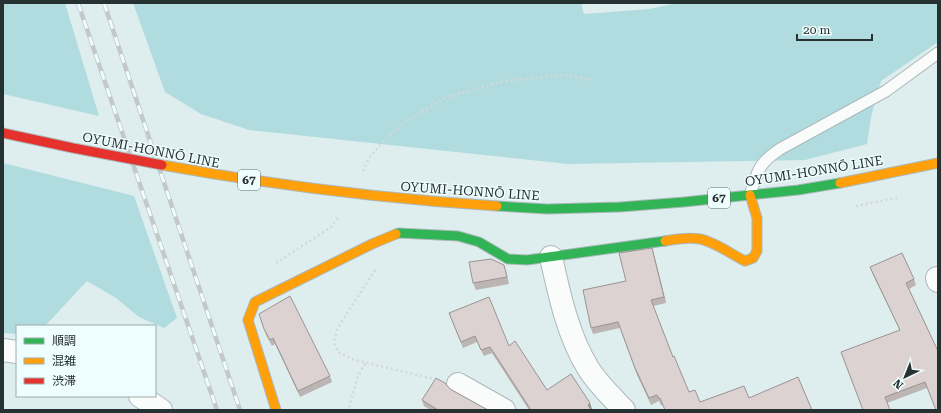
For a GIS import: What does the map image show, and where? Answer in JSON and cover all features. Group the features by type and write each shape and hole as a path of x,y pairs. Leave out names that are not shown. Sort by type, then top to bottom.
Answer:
{"main road":[{"name":"OYUMI-HONNŌ LINE","path":"3,133 55,145 234,178 322,191 393,199 547,209 620,207 798,190 938,163"},
{"path":"276,410 248,320 255,302 372,244 399,233 458,236 479,242 508,259 527,260 683,238 700,239 745,261 753,258 757,251 757,218 750,195"}],"street":[{"path":"551,257 559,290 574,338 588,368 624,410"},
{"path":"3,350 16,352"},
{"path":"458,384 504,410"},
{"path":"142,397 162,410"}],"lane":[{"path":"750,195 757,172 766,159 780,149 886,91 938,53"}],"path":[{"path":"362,172 369,158 381,144 405,122 447,97 505,81 562,75 595,80"},
{"path":"274,264 331,227 340,214"},
{"path":"378,265 337,329 334,342 338,352 352,359 458,384"},
{"path":"345,410 349,408 358,376 366,362"}],"shaded area":[{"path":"3,3 65,3 99,116 3,94"},
{"path":"133,3 581,3 584,14 649,9 677,3 938,3 938,42 881,81 871,117 867,144 805,160 568,164 249,130 201,114 165,92"},
{"path":"3,163 134,196 177,318 164,328 139,317 116,298 87,281 46,325 16,325 16,334 3,333"}],"building":[{"path":"652,248 664,297 651,300 673,357 674,356 689,392 695,390 700,402 744,386 749,398 798,377 812,410 665,410 660,398 659,399 657,395 649,398 635,368 618,322 591,328 583,290 626,281 619,253"},
{"path":"902,253 914,279 906,283 938,351 938,410 936,410 925,382 885,397 890,410 863,410 841,352 900,330 870,267"},
{"path":"491,259 504,265 507,277 473,283 469,262"},
{"path":"290,296 330,376 298,391 273,338 270,340 264,329 259,314"},
{"path":"489,297 509,346 515,341 547,390 571,374 590,403 588,405 591,410 531,410 490,347 481,350 475,336 461,342 449,313"},
{"path":"436,378 445,383 450,389 488,410 438,410 422,400"}],"railway":[{"path":"78,3 217,410"},
{"path":"104,3 240,410"}],"traffic: fast":[{"path":"497,206 547,209 620,207 798,190 840,183"},
{"path":"396,234 458,236 479,242 508,259 527,260 665,241"}],"traffic: slow":[{"path":"840,183 938,163"},
{"path":"162,165 287,185 371,195 497,206"},
{"path":"665,241 696,238 717,245 745,261 753,258 757,251 757,218 750,195"},
{"path":"276,410 248,320 255,302 372,244 396,234"}],"traffic: jam":[{"path":"3,133 162,165"}]}
